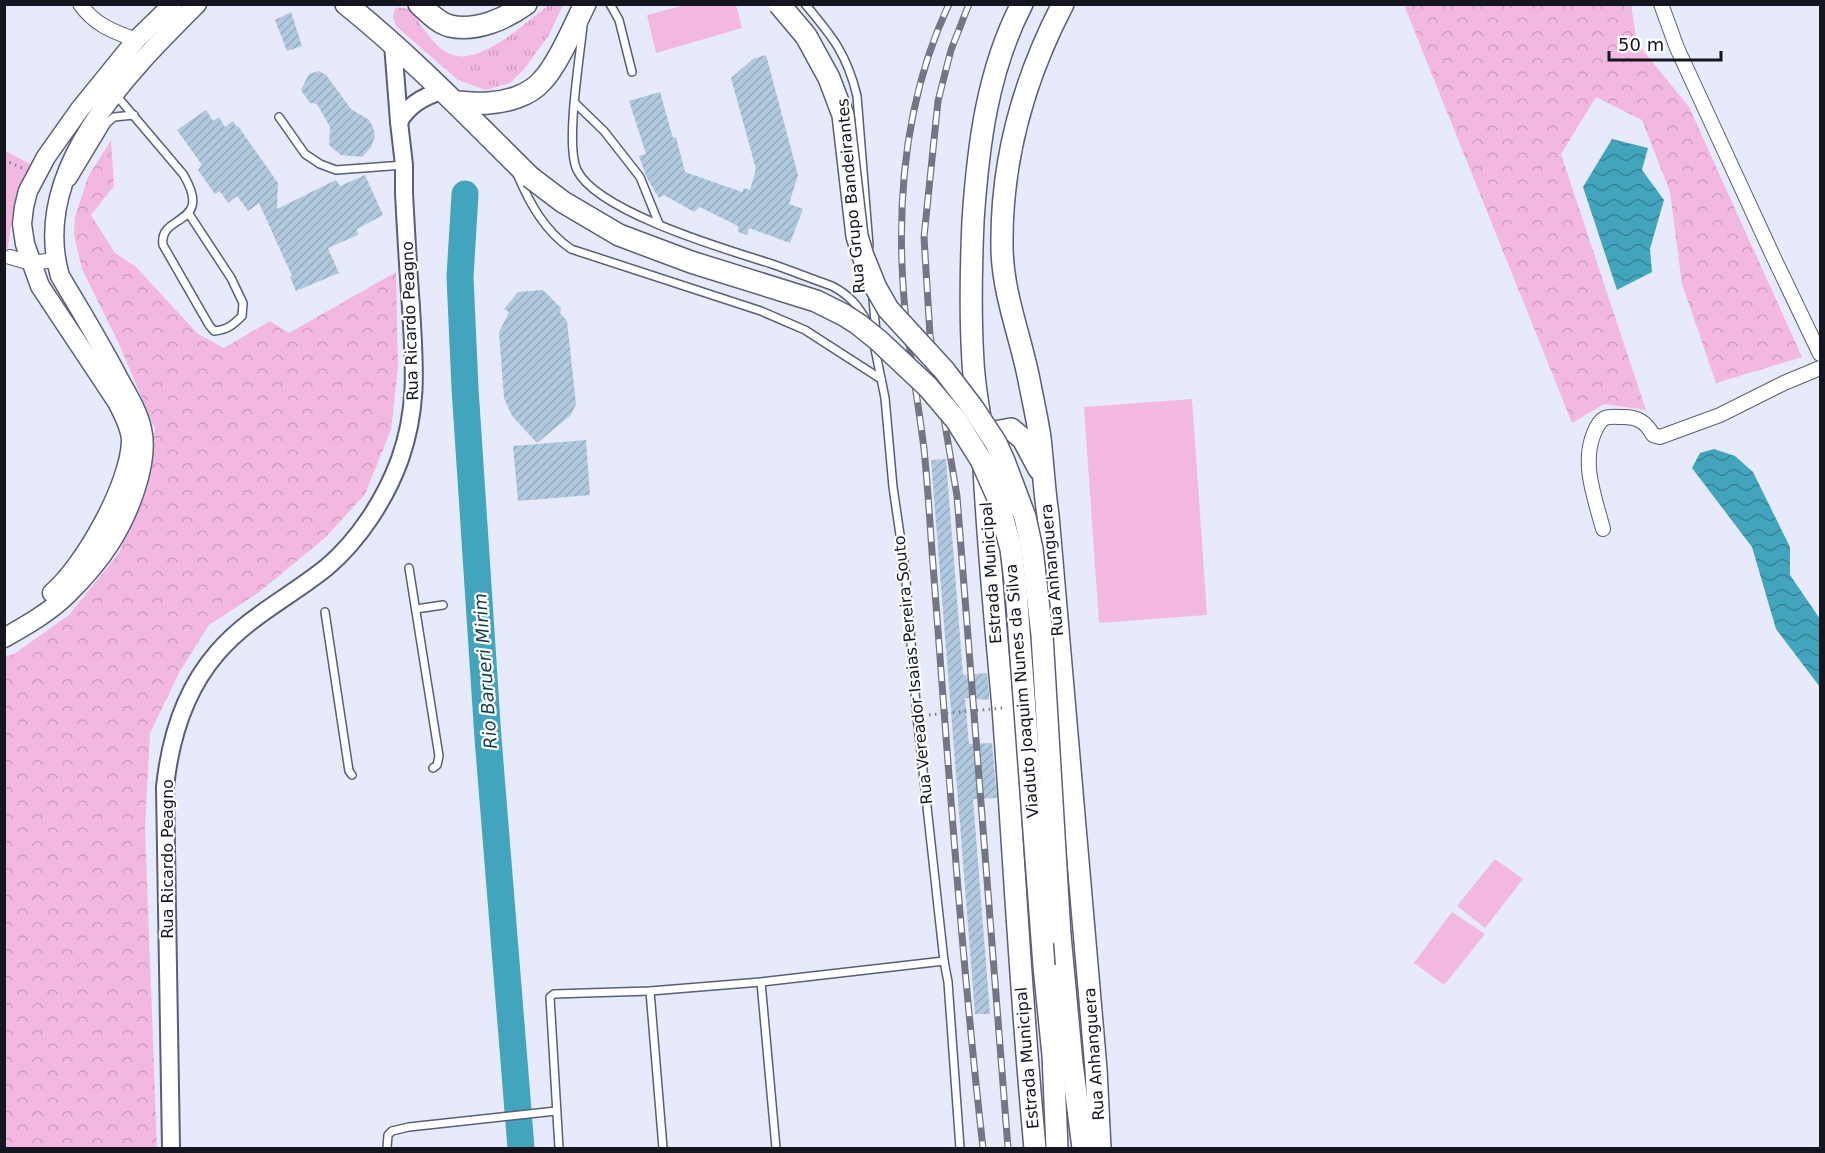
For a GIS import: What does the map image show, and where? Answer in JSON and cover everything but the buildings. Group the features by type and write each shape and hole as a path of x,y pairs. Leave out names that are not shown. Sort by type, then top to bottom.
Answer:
{"main road":[{"path":"4,625 31,609 58,587 95,537 127,469 131,440 117,402 40,286 31,263 22,224 28,191 46,157 85,103 135,40 173,4"},
{"path":"4,638 41,616 67,595 85,576 109,545 124,516 141,471 144,439 136,411 60,276 56,260 55,220 62,186 72,162 96,120 134,69 197,4"},
{"path":"346,4 449,96 487,103 526,93 542,82 585,5"},
{"path":"372,4 373,12 389,40"},
{"path":"420,5 434,18 449,26 468,27 487,24 509,16 526,4"},
{"name":"Viaduto Joaquim Nunes da Silva","path":"779,4 806,36 829,78 843,115 857,236 862,256 876,288 888,309 944,370 996,443 1024,517 1032,549 1042,635 1060,935 1083,1149"},
{"name":"Estrada Municipal","path":"1022,4 1010,27 990,93 979,146 970,299 973,364 983,449 989,559 1003,708 1020,972 1035,1149"},
{"name":"Rua Anhanguera","path":"1063,4 1039,54 1019,111 1006,185 1002,245 1003,266 1022,346 1040,439 1096,1069 1100,1149"},
{"name":"Viaduto Joaquim Nunes da Silva","path":"449,96 530,177 563,202 620,235 691,262 816,301 844,315 871,335 928,387 956,420 981,459 997,496 1011,549 1016,590 1044,966 1053,1055 1057,1149"},
{"path":"983,449 995,432 1011,429 1017,432 1028,448 1043,481"}],"street":[{"path":"80,4 91,18 135,40"},
{"path":"1661,4 1677,48 1821,354"},
{"name":"Rua Ricardo Peagno","path":"171,1149 165,798 170,751 175,732 197,682 217,653 235,634 267,608 328,566 355,537 382,498 399,461 410,424 415,380 404,205 404,165 389,40"},
{"path":"399,122 404,112 420,99 449,96"},
{"path":"22,224 18,244 7,258 31,263 56,260"},
{"path":"1603,529 1589,475 1588,453 1597,426 1605,418 1629,417 1642,420 1653,435 1660,437 1720,414 1821,368"}],"lane":[{"path":"610,4 619,20 632,72"},
{"name":"Rua Grupo Bandeirantes","path":"805,4 842,51 857,96 878,365"},
{"name":"Rua Vereador Isaias Pereira Souto","path":"585,5 572,147 577,171 588,185 619,206 683,235 783,268 844,292 857,305 867,321 873,338 885,398 893,487 905,569 917,716 948,982 960,1149"},
{"path":"115,93 183,174 192,188 194,200 189,214 165,231 162,237 163,245 209,325 214,331 224,330 242,316 243,303 231,278 189,214"},
{"path":"575,103 604,131 640,177 659,224"},
{"path":"59,200 107,123 114,117 134,115"},
{"path":"279,117 305,154 320,164 336,170 404,165"},
{"path":"497,144 512,162 538,216 553,234 571,249 760,311 805,330 881,379"},
{"path":"409,568 439,756 437,765 433,768"},
{"path":"416,609 443,604"},
{"path":"325,612 349,771 352,775"},
{"path":"559,1149 550,997 554,994 650,991 761,982 944,961"},
{"path":"761,982 776,1149"},
{"path":"650,991 663,1149"},
{"path":"387,1149 387,1138 392,1131 409,1127 556,1111"}],"path":[{"path":"917,716 1003,708"}],"green space":[{"path":"550,4 563,5 549,35 525,68 510,83 486,90 458,80 396,26 393,16 395,8 407,9 437,45 450,54 466,56 496,45"},
{"path":"689,4 736,5 742,28 656,53 647,15"},
{"path":"1404,5 1631,5 1637,43 1689,107 1802,357 1716,383 1682,284 1670,192 1642,120 1596,97 1561,154 1646,410 1604,404 1572,423"},
{"path":"111,140 114,186 91,215 115,253 136,267 198,334 224,348 270,321 289,333 396,272 398,368 391,430 365,494 326,537 258,593 209,625 180,671 150,733 145,828 157,1148 5,1148 4,657 14,654 69,615 119,553 142,493 155,429 119,344 82,269 74,235 75,217 88,177"},
{"path":"5,151 32,165 20,184 13,210 8,248 5,250"},
{"path":"1192,399 1207,615 1099,623 1084,407"},
{"path":"1495,859 1523,879 1485,928 1457,906"},
{"path":"1452,912 1485,934 1444,985 1414,963"}],"water":[{"path":"1612,139 1648,148 1642,170 1664,200 1650,249 1652,272 1617,290 1583,187"},
{"path":"1714,449 1735,456 1753,472 1790,547 1790,575 1820,619 1820,687 1776,629 1752,547 1692,468 1700,453"}],"waterway":[{"name":"Rio Barueri Mirim","path":"465,194 460,277 465,388 488,738 521,1148"}],"railway":[{"path":"949,4 934,39 923,75 907,148 903,186 902,261 906,318 922,430 961,929 983,1148"},
{"path":"969,4 951,50 938,101 924,237 930,335 957,496 1008,1148"}]}
